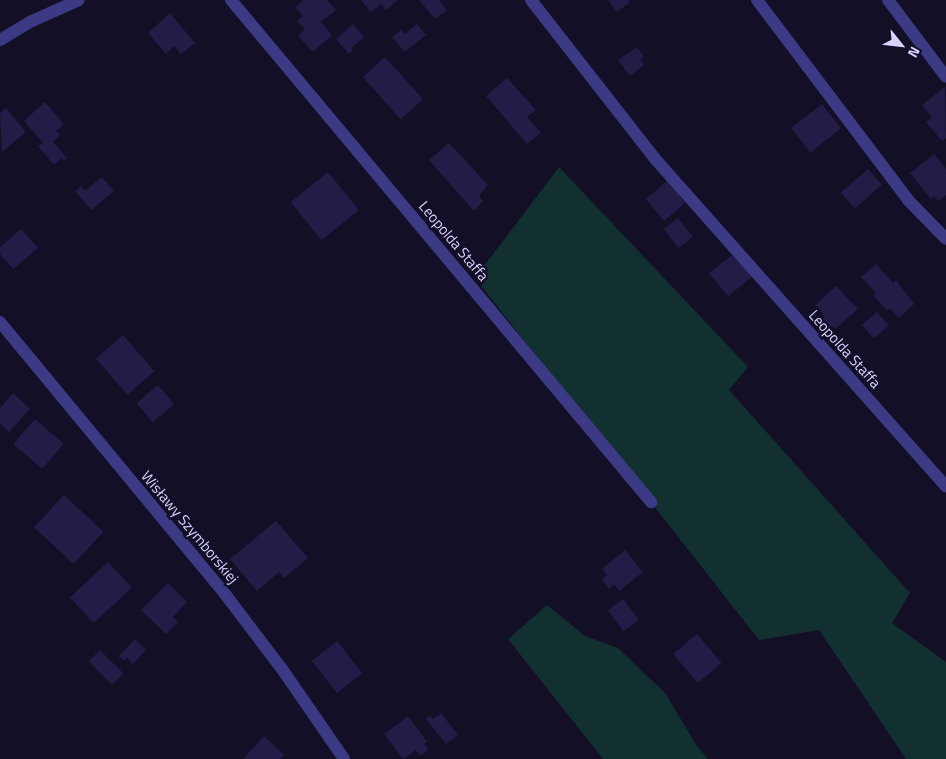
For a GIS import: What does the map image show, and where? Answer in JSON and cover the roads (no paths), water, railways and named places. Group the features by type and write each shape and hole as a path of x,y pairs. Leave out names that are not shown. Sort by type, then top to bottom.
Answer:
{"street":[{"path":"0,40 32,21 79,0"},
{"name":"Leopolda Staffa","path":"232,0 652,502"},
{"name":"Leopolda Staffa","path":"531,0 657,161 946,486"},
{"path":"757,0 908,200 946,239"},
{"path":"888,0 946,77"},
{"name":"Wisławy Szymborskiej","path":"0,322 174,530 231,602 282,669 344,759"}]}
